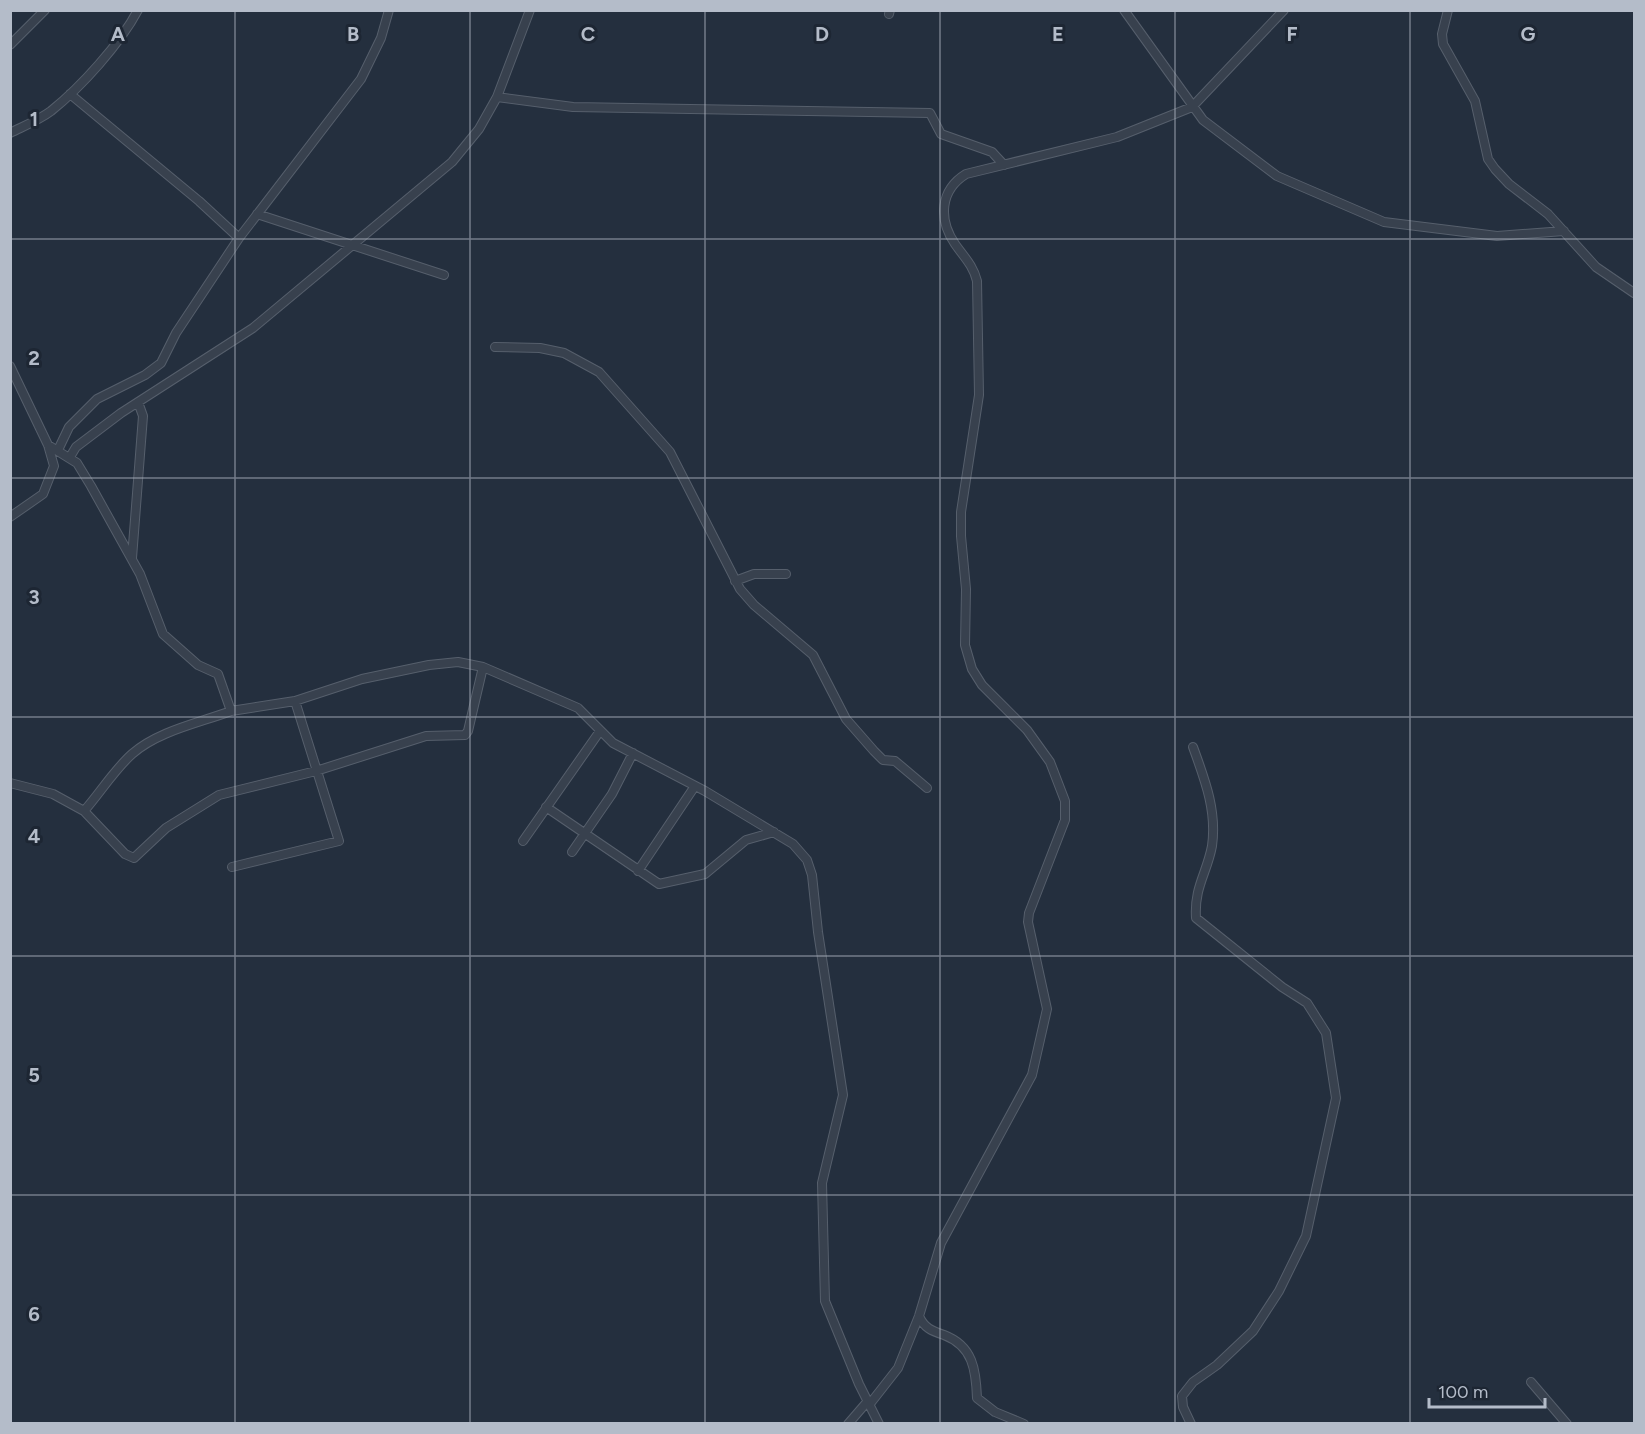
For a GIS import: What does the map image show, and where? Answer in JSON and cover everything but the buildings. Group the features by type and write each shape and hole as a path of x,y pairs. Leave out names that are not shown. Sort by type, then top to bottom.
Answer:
{"street":[{"path":"10,45 45,10"},
{"path":"10,134 49,113 70,94 129,27 138,10"},
{"path":"58,450 69,427 91,405 145,375 161,363 176,333 239,238 362,79 381,38 389,10"},
{"path":"70,457 76,447 89,436 246,333 459,156 479,129 497,97 530,10"},
{"path":"1124,10 1203,120 1277,176 1370,218 1410,226 1497,236 1564,231"},
{"path":"848,1424 898,1368 919,1316 941,1243 1032,1075 1047,1009 1045,987 1029,931 1029,913 1065,820 1065,801 1050,762 1027,730 982,685 972,669 965,645 966,589 961,512 979,395 978,307 974,270 949,233 945,206 946,192 954,181 966,174 1117,137 1192,107 1284,10"},
{"path":"1448,10 1442,34 1443,44 1475,101 1488,159 1509,184 1548,214 1596,267 1635,292"},
{"path":"70,94 239,238"},
{"path":"497,97 573,107 930,113 941,134 992,152 1004,165"},
{"path":"257,214 444,276"},
{"path":"495,347 540,348 564,353 599,372 670,452 735,580 754,605 813,655 846,719 862,738 883,760 895,761 927,788"},
{"path":"10,366 48,445 53,473 38,500 10,517"},
{"path":"132,558 142,451 143,416 138,402"},
{"path":"48,445 70,457 92,486 132,558 163,634 198,665 218,674 231,711"},
{"path":"10,507 24,508"},
{"path":"735,580 754,574 786,574"},
{"path":"84,811 132,754 169,733 231,711 295,701 362,679 429,665 458,662 483,667 578,708 613,743 695,786 794,844 807,860 816,893 818,932 843,1095 822,1184 825,1301 879,1424"},
{"path":"10,783 53,794 84,811 125,855 134,858 166,828 219,795 316,771 426,736 465,735 468,731 483,667"},
{"path":"232,867 339,841 295,701"},
{"path":"523,841 600,731"},
{"path":"1191,1424 1183,1407 1182,1396 1194,1382 1217,1365 1253,1331 1279,1291 1306,1236 1336,1098 1326,1033 1307,1003 1282,987 1254,962 1196,918 1195,898 1212,846 1212,798 1193,747"},
{"path":"572,852 612,794 633,753"},
{"path":"638,871 695,786"},
{"path":"546,807 585,836 659,884 705,874 746,840 774,832"},
{"path":"919,1316 928,1329 948,1337 964,1348 976,1369 977,1398 1011,1422 1024,1424"},
{"path":"1531,1382 1567,1424"}]}
